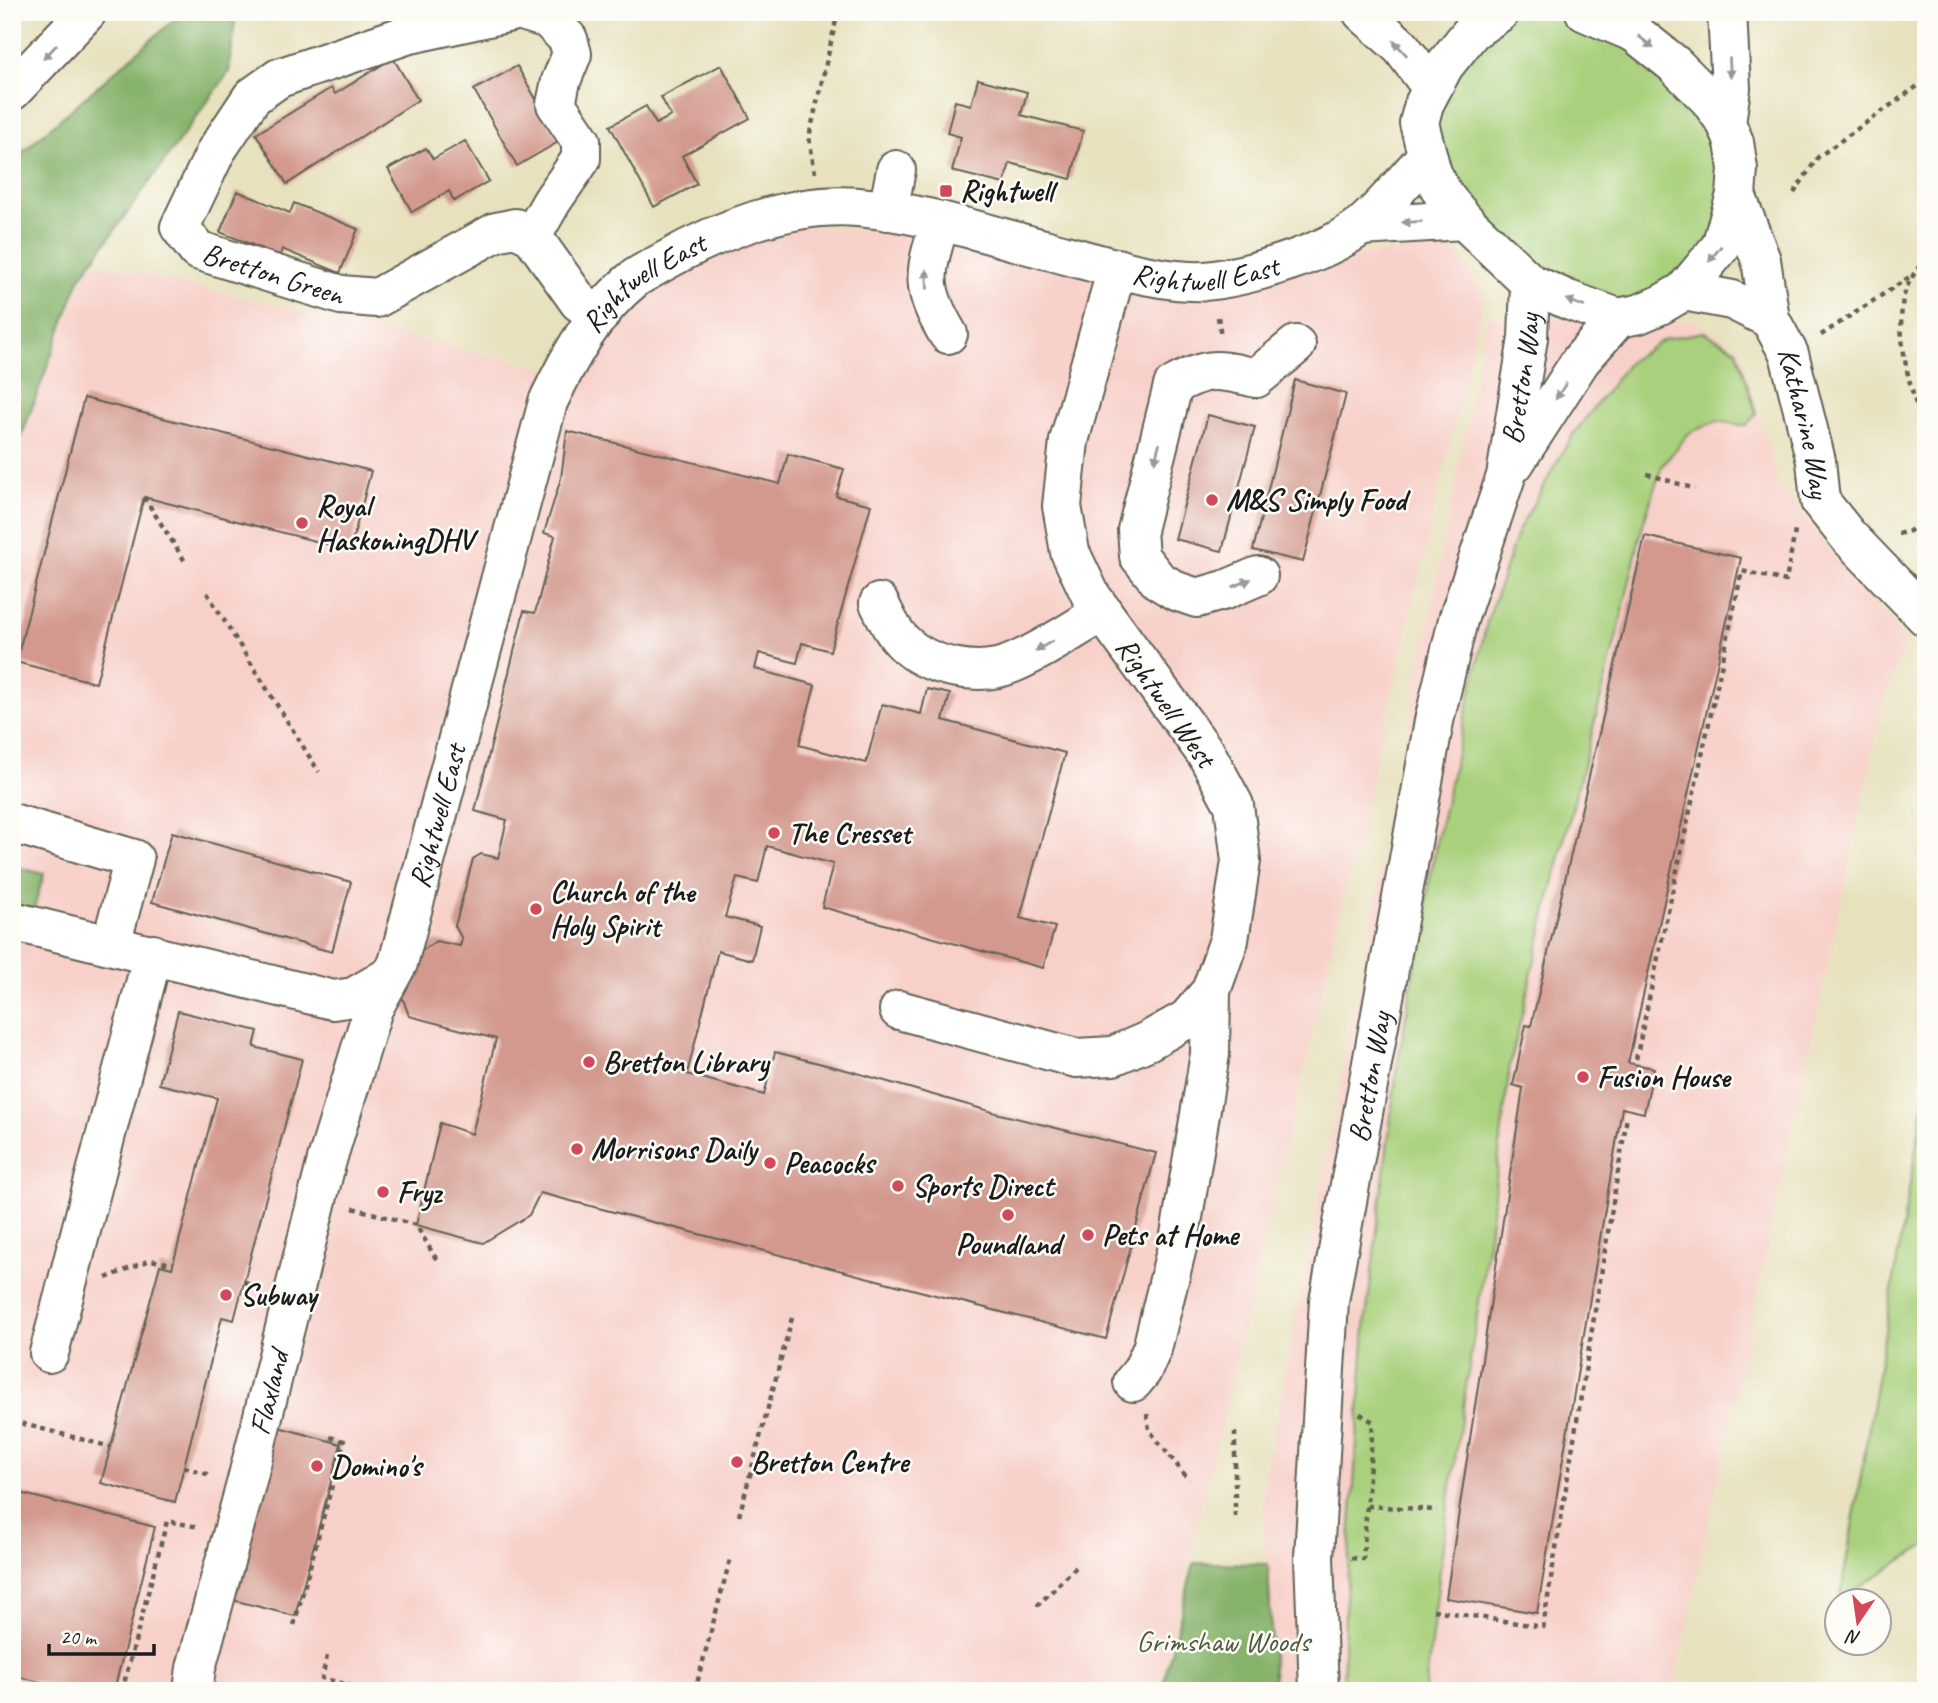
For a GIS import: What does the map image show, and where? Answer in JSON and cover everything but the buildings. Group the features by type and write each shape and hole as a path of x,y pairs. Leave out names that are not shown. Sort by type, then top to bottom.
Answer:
{"main road":[{"path":"12,91 87,12"},
{"name":"Bretton Green","path":"511,12 406,35 279,78 252,97 216,151 180,227 197,250 341,295 377,298 496,232 515,228 532,236"},
{"path":"525,12 548,19 568,39 572,54 561,81 556,104 581,141 581,159 532,236 579,302 599,316"},
{"path":"1362,12 1401,47 1432,88"},
{"path":"1500,12 1472,32 1444,66 1432,88 1419,123 1427,156 1444,196 1464,220 1530,283 1618,318 1639,314 1684,292 1721,246 1736,195 1738,169 1734,142 1726,123 1700,90 1674,64 1635,33 1585,12"},
{"path":"1726,123 1731,88 1727,12"},
{"name":"Rightwell East","path":"390,976 398,963 412,915 548,402 568,359 599,316 636,278 691,246 767,216 857,206 940,221 1116,268 1183,280 1213,281 1274,268 1329,244 1361,226 1427,156"},
{"path":"888,211 896,170"},
{"name":"Katharine Way","path":"1736,195 1761,260 1770,319 1789,354 1816,461 1820,502 1847,536 1926,617"},
{"name":"Rightwell East","path":"1361,226 1464,220"},
{"path":"940,221 927,267 927,287 934,310 948,334"},
{"name":"Rightwell West","path":"900,1010 1076,1058 1113,1056 1188,1019 1211,991 1229,940 1241,861 1234,805 1207,755 1091,596 1070,552 1062,506 1069,441 1116,268"},
{"name":"Bretton Way","path":"1319,1691 1314,1543 1329,1301 1434,721 1458,620 1506,477 1528,338 1530,283"},
{"name":"Katharine Way","path":"1684,292 1732,300 1770,319"},
{"name":"Bretton Way","path":"1506,477 1581,360 1618,318"},
{"path":"1258,576 1197,598 1176,591 1158,580 1139,556 1137,530 1173,386 1204,371 1226,370 1256,378 1296,345"},
{"path":"879,603 891,627 921,656 948,666 978,670 1012,664 1103,612"},
{"path":"12,823 134,859 111,944"},
{"path":"12,921 332,1000 354,997 390,976"},
{"path":"48,1353 153,954"},
{"name":"Flaxland","path":"193,1691 199,1656 246,1484 327,1160 373,1009 390,976"},
{"path":"1139,1395 1142,1371 1152,1349 1180,1235 1210,1054 1211,991"}],"path":[{"path":"809,137 838,12"},
{"path":"1794,193 1818,157 1926,80"},
{"path":"1926,257 1914,274 1903,298 1902,321 1906,365 1917,411 1926,432"},
{"path":"1810,343 1914,274"},
{"path":"1647,474 1695,489"},
{"path":"144,497 186,563"},
{"path":"1898,534 1910,531 1926,513"},
{"path":"1636,1059 1742,571 1786,581 1796,531 1792,521"},
{"path":"207,593 319,772"},
{"path":"1433,1610 1543,1627 1627,1117"},
{"path":"317,1198 416,1225 438,1262"},
{"path":"64,1296 150,1259 173,1264"},
{"path":"739,1516 792,1318"},
{"path":"1139,1395 1149,1430 1189,1480"},
{"path":"12,1421 111,1447"},
{"path":"1235,1432 1235,1520"},
{"path":"295,1625 344,1441 326,1436"},
{"path":"1367,1506 1437,1510"},
{"path":"122,1691 167,1521 200,1527"},
{"path":"695,1691 731,1556"},
{"path":"1037,1606 1077,1566"},
{"path":"327,1656 322,1678 372,1691"}],"shaded area":[{"name":"Bretton Centre","path":"801,226 963,238 1184,293 1384,251 1452,248 1485,294 1159,1691 12,1691 12,452 91,262 576,376 648,293 752,242"},
{"path":"1487,316 1692,321 1739,348 1779,484 1854,581 1907,640 1883,704 1673,1691 1273,1691 1262,1495"}],"green space":[{"path":"183,12 236,12 229,72 80,278 12,462 12,161"},
{"path":"1500,12 1585,12 1726,123 1721,246 1618,318 1464,220 1424,104"},
{"path":"1704,332 1737,350 1756,413 1747,426 1717,421 1689,433 1662,466 1643,524 1510,1065 1489,1235 1448,1506 1425,1691 1343,1691 1345,1611 1365,1327 1397,1068 1437,839 1487,622 1518,531 1572,436 1630,361 1665,339"},
{"path":"12,866 44,874 34,909 12,906"},
{"path":"1926,1089 1926,1545 1858,1588 1842,1588"},
{"name":"Grimshaw Woods","path":"1194,1563 1268,1564 1274,1691 1161,1691"}],"place":[{"name":"Rightwell","path":"946,191"},
{"name":"M&S Simply Food","path":"1212,500"},
{"name":"Royal HaskoningDHV","path":"302,523"},
{"name":"The Cresset","path":"774,833"},
{"name":"Church of the Holy Spirit","path":"536,909"},
{"name":"Bretton Library","path":"589,1062"},
{"name":"Fusion House","path":"1583,1077"},
{"name":"Morrisons Daily","path":"577,1149"},
{"name":"Peacocks","path":"770,1163"},
{"name":"Sports Direct","path":"898,1186"},
{"name":"Fryz","path":"383,1192"},
{"name":"Poundland","path":"1008,1215"},
{"name":"Pets at Home","path":"1088,1235"},
{"name":"Subway","path":"226,1295"},
{"name":"Bretton Centre","path":"737,1462"},
{"name":"Domino's","path":"317,1466"}]}
